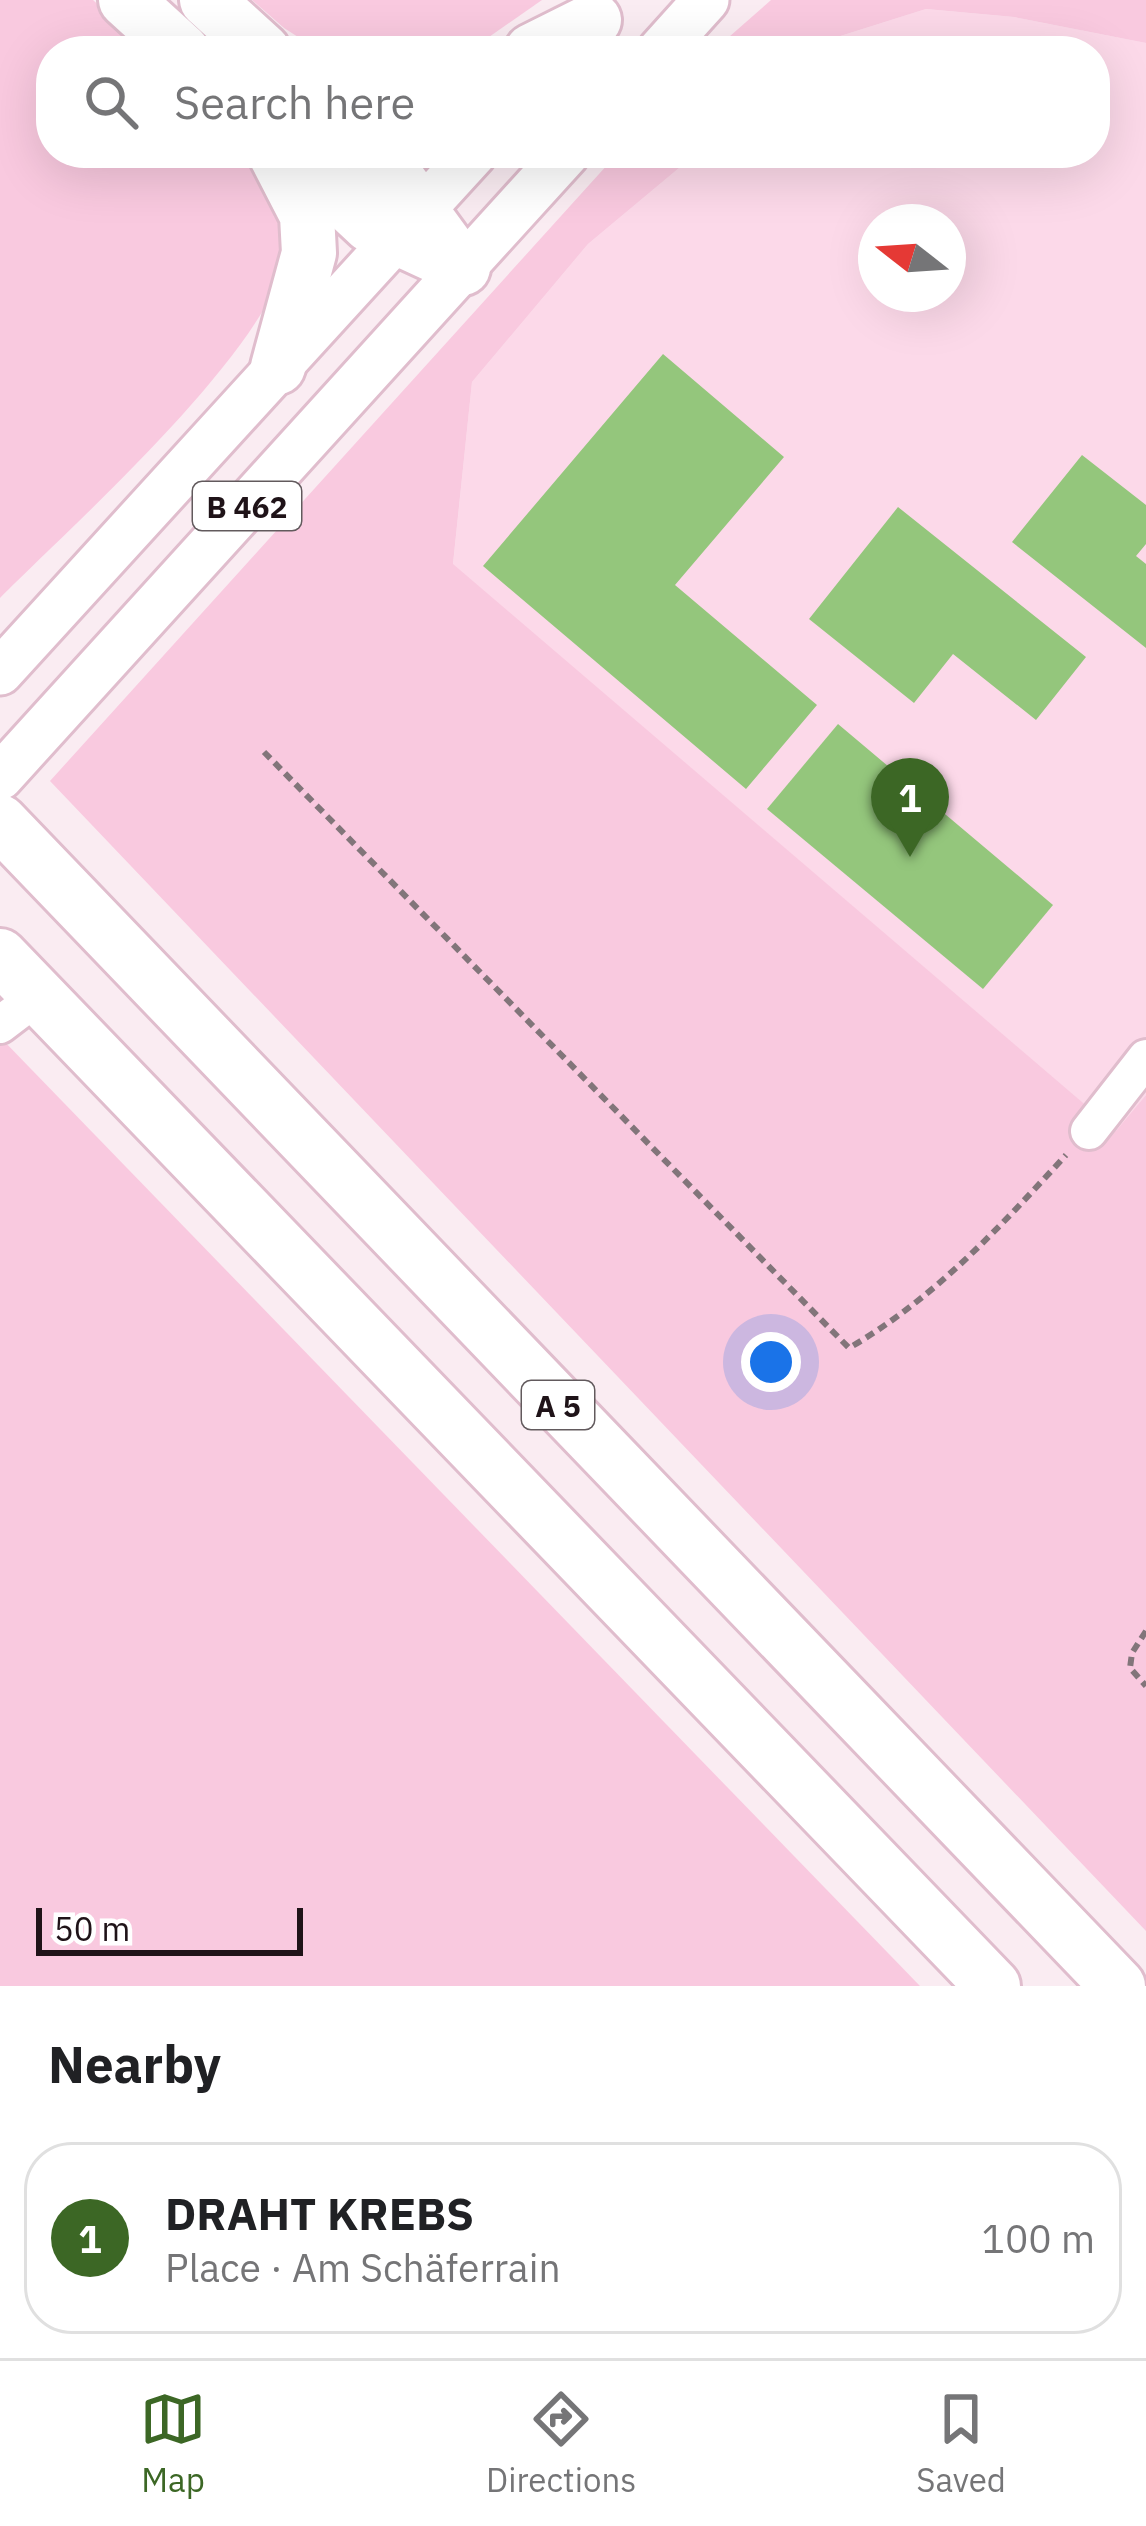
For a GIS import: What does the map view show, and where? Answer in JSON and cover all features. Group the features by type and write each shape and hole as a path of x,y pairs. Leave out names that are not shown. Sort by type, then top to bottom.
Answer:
{"highway":[{"path":"126,0 166,36"},
{"path":"207,0 247,36"},
{"name":"B 462","path":"278,368 309,253 307,214 283,168"},
{"path":"308,168 370,225 409,225"},
{"path":"386,168 395,177 409,225 463,268"},
{"name":"A 5","path":"0,822 1118,1986"},
{"name":"A 5","path":"0,956 19,1010 993,1986"}],"main road":[{"path":"673,36 706,0"},
{"name":"B 462","path":"0,672 461,168"},
{"name":"B 462","path":"0,777 553,168"}],"street":[{"path":"1089,1130 1146,1058"}],"path":[{"path":"264,752 848,1348 898,1319 988,1239 1089,1130"},
{"path":"1146,1631 1132,1653 1130,1668 1146,1686"}],"shaded area":[{"path":"0,0 93,0 132,36 36,36 36,168 260,168 282,207 288,245 277,284 213,379 121,480 0,598"},
{"path":"252,0 542,0 490,36 297,36"},
{"path":"771,0 1146,0 1146,43 1014,17 926,9 840,36 730,36"},
{"path":"926,9 1014,17 1146,43 1146,1095 1117,1132 453,565 472,382 588,244 679,168 1110,168 1110,36 840,36"},
{"path":"604,168 679,168 588,244 472,382 453,564 1116,1131 1146,1095 1146,1931 50,781"},
{"path":"0,1037 920,1986 0,1986"}],"building":[{"path":"663,354 784,457 675,585 817,705 746,789 483,566"},
{"path":"1082,455 1146,505 1146,544 1136,556 1146,564 1146,648 1012,542"},
{"path":"898,507 1086,657 1036,720 953,654 914,703 809,619"},
{"path":"838,724 1053,905 983,989 767,809"}],"place":[{"name":"DRAHT KREBS","path":"910,857"}]}
